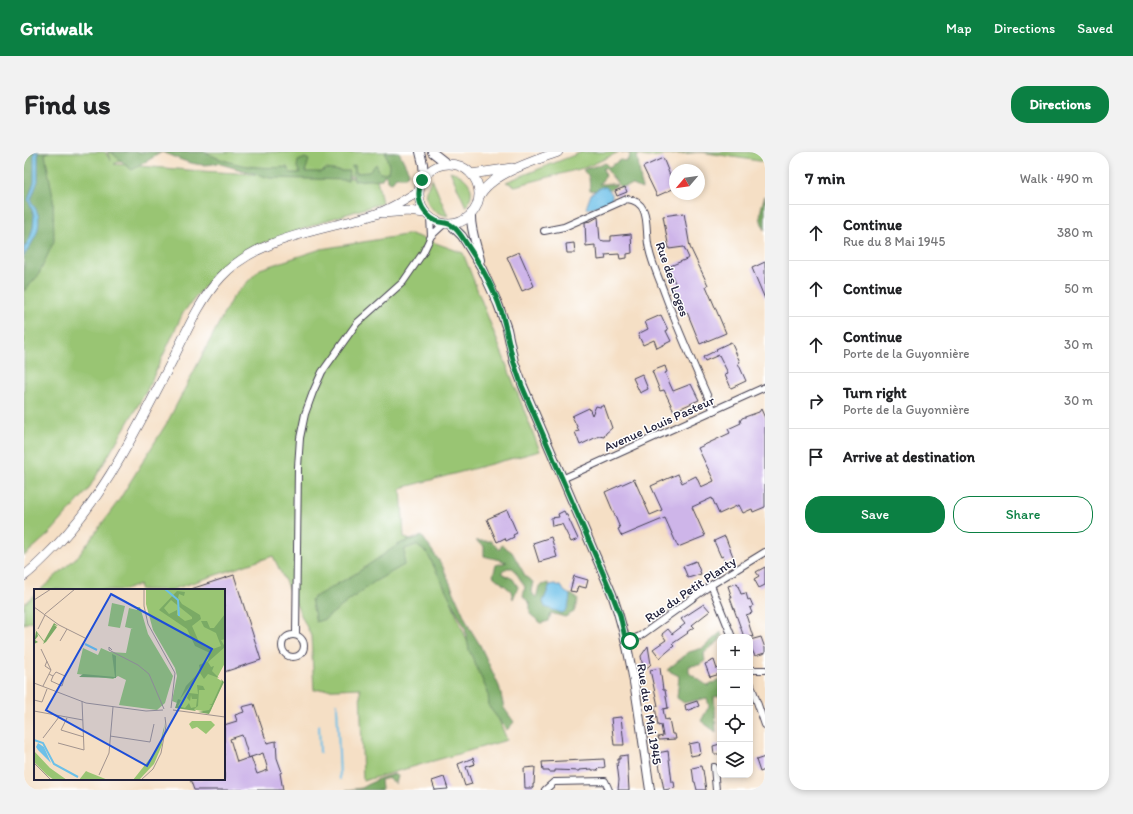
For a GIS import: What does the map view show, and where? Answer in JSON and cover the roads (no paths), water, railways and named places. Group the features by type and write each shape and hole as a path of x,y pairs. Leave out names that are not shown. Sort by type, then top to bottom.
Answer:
{"main road":[{"path":"420,152 424,176"},
{"path":"432,152 446,164"},
{"path":"481,267 470,220 471,214 476,206 478,197 482,190 492,182 518,167 558,152"},
{"path":"428,215 419,200 418,191 424,176 436,166 446,164 461,166 471,174 476,182 478,197"},
{"path":"471,174 518,167"},
{"path":"24,576 72,529 108,481 132,439 202,305 221,277 252,253 273,243 377,213 405,200 418,191"},
{"path":"377,213 408,211 428,215 437,221 447,223 461,221 471,214"},
{"path":"447,223 462,236 481,267"},
{"name":"Rue du 8 Mai 1945","path":"481,267 501,310 514,362 522,386 620,615 626,640 650,790"}],"street":[{"name":"Rue des Loges","path":"544,231 564,227 627,199 634,200 640,204 644,210 648,249 652,261 671,312 714,411"},
{"path":"428,215 431,236"},
{"path":"296,634 298,467 300,438 310,399 322,372 357,323 403,282 423,253 431,236 447,223"},
{"name":"Avenue Louis Pasteur","path":"562,479 765,387"},
{"name":"Rue du Petit Planty","path":"626,640 640,636 711,585 765,552"},
{"path":"711,585 731,634"},
{"path":"753,670 765,670"},
{"path":"753,689 763,711 765,725"},
{"path":"714,767 716,790"},
{"path":"545,790 554,782 606,780 609,790"}],"water":[{"path":"34,152 38,152 38,181 31,200 37,212 39,225 36,236 24,256 24,248 30,238 33,227 34,215 28,200 34,182"},
{"path":"601,187 606,187 612,194 610,202 588,209 586,208 591,194"},
{"path":"555,584 562,587 564,591 570,595 567,608 562,613 545,607 543,602 550,585"}],"waterway":[{"path":"337,704 340,779"},
{"path":"319,725 320,752"}]}
